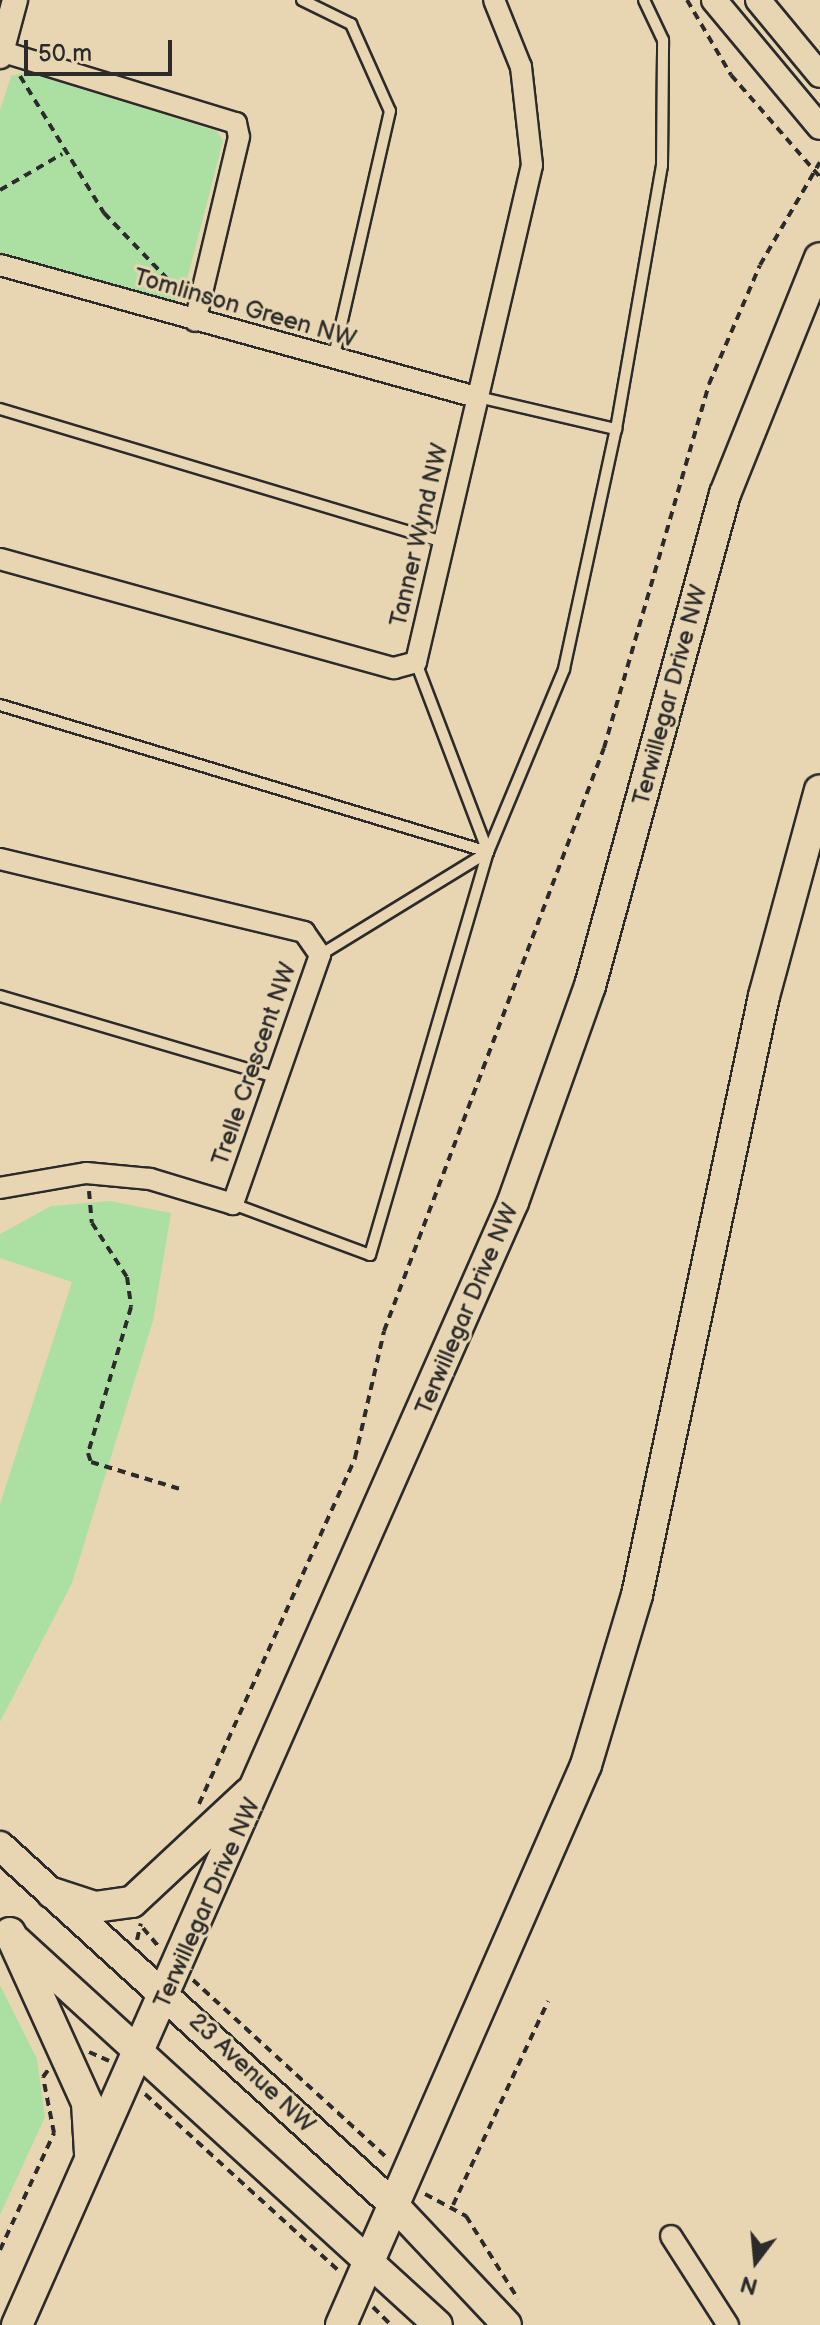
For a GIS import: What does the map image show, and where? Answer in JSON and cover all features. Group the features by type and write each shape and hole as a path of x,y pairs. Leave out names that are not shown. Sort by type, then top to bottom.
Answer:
{"main road":[{"name":"Terwillegar Drive NW","path":"17,2325 262,1780 513,1202 590,986 725,494 820,258"},
{"path":"341,2325 554,1848 637,1595 764,996 820,790"},
{"path":"52,1893 95,1907 132,1902 262,1780"},
{"name":"23 Avenue NW","path":"0,1846 167,1995 516,2318"},
{"path":"5,1929 372,2261 438,2325"},
{"path":"5,1929 87,2103 88,2171"}],"street":[{"path":"15,0 0,53 236,123 239,137 195,321"},
{"name":"Tanner Wynd NW","path":"0,559 394,668 416,662 532,165 521,67 494,0"},
{"path":"714,0 820,127"},
{"path":"758,0 820,75"},
{"name":"Tomlinson Green NW","path":"0,265 332,362 476,397"},
{"name":"Trelle Crescent NW","path":"0,859 304,932 320,955 233,1204 150,1179 86,1173 2,1183"},
{"path":"671,2236 728,2325"}],"lane":[{"path":"302,0 351,24 390,111 332,362"},
{"path":"233,1204 370,1255 488,852 564,669 616,429 662,166 663,40 644,0"},
{"path":"476,397 616,429"},
{"path":"0,409 446,542"},
{"path":"416,662 488,852"},
{"path":"0,705 488,852"},
{"path":"320,955 488,852"},
{"path":"0,996 275,1077"}],"path":[{"path":"687,0 731,75 820,177"},
{"path":"18,74 62,154 104,213 183,295"},
{"path":"0,190 62,154"},
{"path":"192,1815 355,1458 384,1331 604,748 709,384 753,278 820,162"},
{"path":"86,1173 92,1223 127,1277 131,1307 88,1453 91,1462 180,1489"},
{"path":"143,1928 157,1945"},
{"path":"201,1988 392,2163"},
{"path":"453,2205 548,2001"},
{"path":"92,2051 105,2058"},
{"path":"0,2250 54,2133 43,2077 50,2069"},
{"path":"143,2093 325,2257"},
{"path":"424,2233 435,2203 453,2205"},
{"path":"453,2205 516,2318"},
{"path":"391,2325 403,2292"}],"green space":[{"path":"27,72 217,131 223,141 183,295 173,302 0,252 0,110 11,76"},
{"path":"110,1201 171,1213 153,1321 72,1583 0,1722 0,1504 72,1282 0,1258 0,1234 51,1206"},
{"path":"0,1985 37,2059 45,2117 0,2215"}]}
